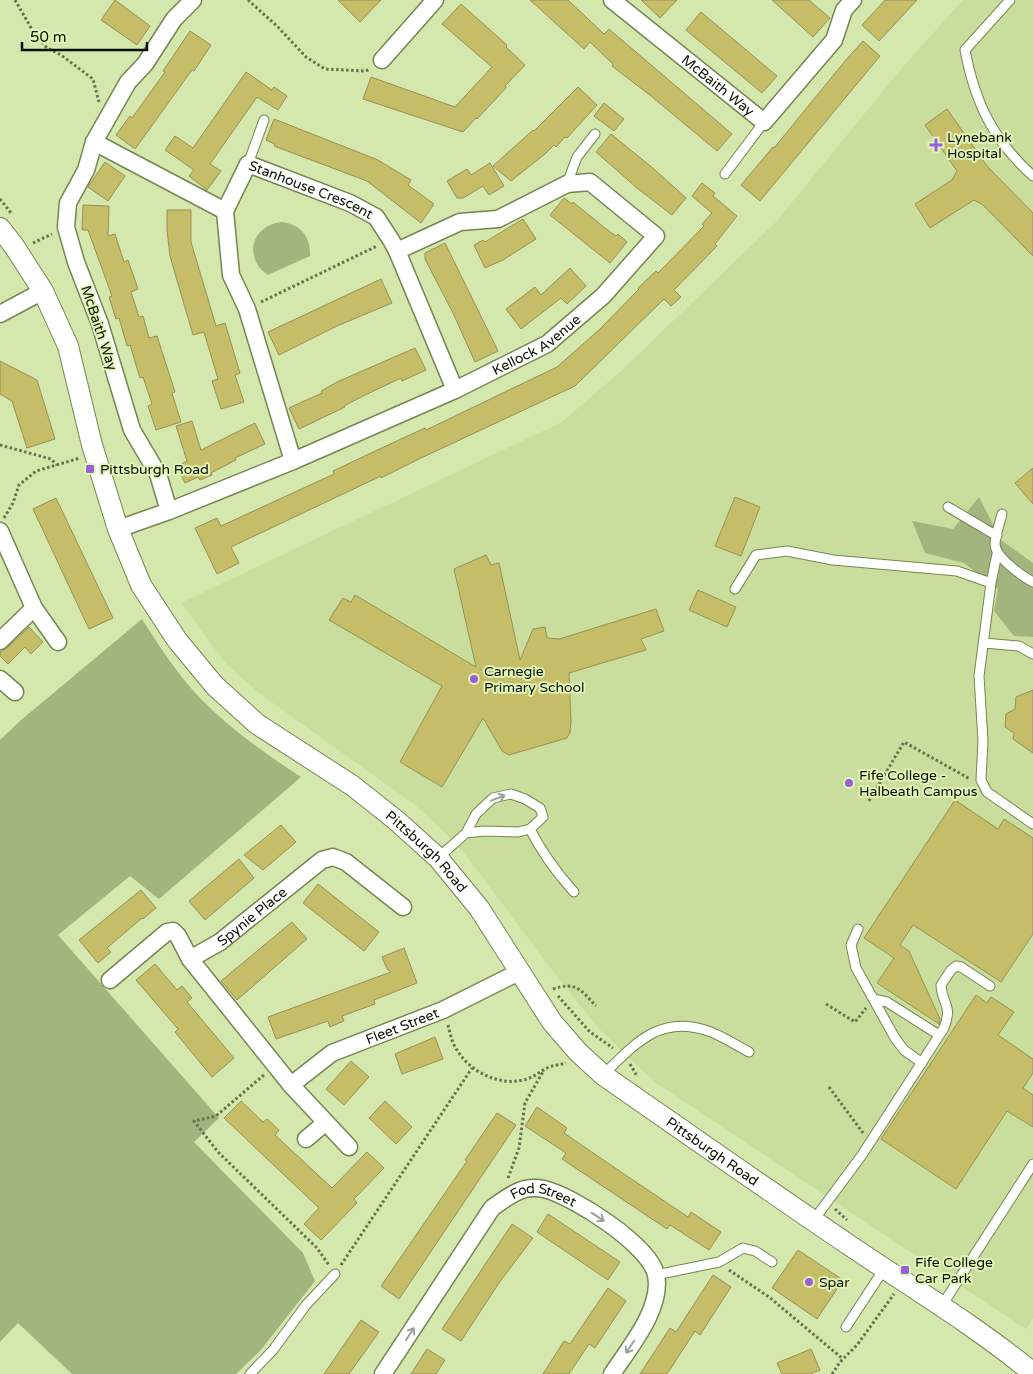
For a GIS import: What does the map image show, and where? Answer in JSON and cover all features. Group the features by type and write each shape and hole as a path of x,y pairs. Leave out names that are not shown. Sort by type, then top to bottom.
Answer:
{"street":[{"name":"McBaith Way","path":"169,511 158,474 132,430 100,324 76,262 66,228 68,203 86,170 94,142 128,82 145,64 174,19 194,0"},
{"path":"382,60 435,0"},
{"name":"McBaith Way","path":"612,0 764,122 834,40 844,10 853,0"},
{"path":"94,142 226,212"},
{"name":"Stanhouse Crescent","path":"293,461 247,309 231,275 226,212 248,164 350,203 376,218 394,245 455,390"},
{"name":"Kellock Avenue","path":"118,529 169,511 293,461 455,390 547,344 604,296 656,236 590,182 567,184 498,218 460,222 394,245"},
{"name":"Pittsburgh Road","path":"8,224 14,246 43,291 68,346 95,454 118,529 141,585 177,640 215,686 257,724 353,786 397,821 438,858 479,908 552,1022 583,1057 603,1075 813,1221 941,1307 1033,1373"},
{"path":"0,314 43,291"},
{"path":"2,525 34,608 58,642"},
{"path":"0,641 34,608"},
{"path":"0,678 15,692"},
{"name":"Spynie Place","path":"190,959 220,942 322,860 333,858 346,862 403,907"},
{"path":"110,980 167,932 173,931 178,936 190,959 216,993 291,1085 349,1147"},
{"name":"Fleet Street","path":"291,1085 332,1053 443,1010 519,972"},
{"path":"306,1139 325,1123"},
{"name":"Fod Street","path":"383,1374 492,1208 508,1196 525,1189 544,1189 572,1201 595,1214 627,1236 647,1259 656,1275"},
{"path":"612,1374 653,1309 656,1275"},
{"name":"Pittsburgh Road","path":"1011,1356 1033,1366"}],"lane":[{"path":"1010,0 965,50 970,78 976,95 996,136 1033,176"},
{"path":"248,164 264,120"},
{"path":"725,174 764,122"},
{"path":"567,184 577,157 595,134"},
{"path":"948,507 997,536"},
{"path":"1002,514 995,545 997,554 991,583 980,676 983,741 981,780 986,792 1033,824"},
{"path":"735,589 756,554 787,551 833,560 958,570 991,583"},
{"path":"997,554 1033,582"},
{"path":"984,643 1019,646 1033,654"},
{"path":"438,858 466,833 476,814 494,798 511,794 525,799 540,808 543,817 530,829 518,832 484,831 466,833"},
{"path":"530,829 540,849 574,892"},
{"path":"858,929 851,945 856,968 895,1038 904,1050 922,1063"},
{"path":"813,1221 870,1142 940,1035 949,1016 941,985 951,970 956,966 961,967 990,986"},
{"path":"873,1000 887,1002 940,1035"},
{"path":"603,1075 648,1034 666,1027 683,1026 705,1030 749,1052"},
{"path":"941,1307 1033,1164"},
{"path":"656,1275 719,1262 743,1248 755,1251 772,1262"},
{"path":"846,1327 884,1269"},
{"path":"250,1374 273,1350 306,1305 335,1274"}],"path":[{"path":"15,0 34,33 47,48 61,55 93,79 100,104"},
{"path":"248,0 277,26 306,57 325,69 366,71 382,60"},
{"path":"0,199 8,224"},
{"path":"32,244 66,228"},
{"path":"27,236 36,249"},
{"path":"247,309 394,245"},
{"path":"0,445 52,460 56,465"},
{"path":"2,525 20,485 36,471 95,454"},
{"path":"870,801 904,742 973,780"},
{"path":"548,982 590,1032 630,1064 639,1079"},
{"path":"553,989 566,985 571,986 582,991 596,1006"},
{"path":"826,1004 855,1022 873,1000"},
{"path":"443,1010 456,1049 472,1068 493,1078 514,1082 525,1080 536,1076 545,1069 583,1057"},
{"path":"276,1065 216,1116 194,1121 218,1152 317,1248 335,1274 472,1068"},
{"path":"499,1204 519,1148 525,1103 545,1069"},
{"path":"829,1087 870,1142"},
{"path":"826,1203 853,1225"},
{"path":"719,1262 769,1297 843,1359"},
{"path":"832,1374 857,1345 903,1282"}],"shaded area":[{"name":"Fife College - Halbeath Campus","path":"963,0 1033,0 1033,1318 1026,1329 656,1083 600,1030 558,978 465,854 441,829 414,804 259,693 226,664 181,603 562,422 621,371 776,222 901,69"},
{"path":"281,222 294,225 307,237 310,256 268,275 255,260 254,244 257,236 263,230"},
{"path":"979,497 1001,540 1033,563 1033,637 1014,636 994,611 998,589 964,563 925,553 912,521 953,529"},
{"path":"142,619 162,650 201,699 249,741 301,777 159,899 130,876 58,935 219,1118 194,1142 303,1253 315,1281 260,1351 236,1374 72,1374 18,1323 0,1342 0,740"}],"building":[{"path":"115,0 150,26 137,45 101,20"},
{"path":"338,0 381,0 360,22"},
{"path":"530,0 568,0 604,34 609,29 732,134 717,151 612,66 613,64 590,42 584,49"},
{"path":"641,0 677,0 660,18"},
{"path":"772,0 809,0 830,18 813,37"},
{"path":"885,0 917,0 879,41 862,25"},
{"path":"461,4 507,45 506,47 525,65 477,119 463,132 363,99 371,77 455,107 492,67 442,24"},
{"path":"701,12 777,76 762,93 686,30"},
{"path":"190,31 211,45 194,71 192,70 135,149 116,135 130,116 132,118 165,72 163,71"},
{"path":"863,41 880,56 760,201 741,185"},
{"path":"246,72 272,90 274,87 287,96 278,110 257,97 210,164 221,171 207,190 189,176 194,170 165,150 175,136 193,148"},
{"path":"578,87 597,105 567,138 565,137 556,147 554,145 511,181 493,166 534,131"},
{"path":"604,103 624,119 614,131 594,116"},
{"path":"947,109 987,166 1033,213 1033,256 983,205 974,200 930,228 915,204 952,180 957,171 925,125"},
{"path":"274,119 378,160 411,180 408,185 434,204 421,223 367,181 274,146 275,144 266,140"},
{"path":"611,134 686,198 672,215 637,188 596,152"},
{"path":"105,162 125,176 108,201 88,187"},
{"path":"490,163 504,186 489,195 483,186 463,198 457,198 447,181 467,169 471,175"},
{"path":"702,183 715,193 713,196 737,216 715,244 717,246 674,290 681,297 671,306 664,299 575,386 231,547 239,563 217,574 195,528 217,518 221,526 334,474 333,471 425,428 426,430 557,367 600,329 638,288 656,271 658,273 704,226 702,224 712,213 692,196"},
{"path":"564,198 572,204 573,202 605,228 616,236 618,234 627,242 610,263 550,215"},
{"path":"83,205 109,206 108,236 115,234 124,262 128,260 138,289 131,292 139,317 143,316 149,338 157,336 175,392 172,393 181,422 156,430 148,406 152,404 143,377 140,378 130,345 127,346 119,318 116,319 109,297 112,296 88,230 82,230"},
{"path":"167,210 191,210 191,242 216,326 225,323 240,373 235,375 244,402 221,409 212,381 218,379 204,332 193,335 170,256"},
{"path":"523,219 536,239 503,260 485,268 474,245 483,240 485,242"},
{"path":"445,243 498,351 475,362 453,313 425,259 425,253"},
{"path":"570,268 586,286 567,304 561,298 521,329 506,309 535,287 541,295"},
{"path":"381,279 392,303 337,326 279,355 268,332"},
{"path":"415,348 426,370 402,381 401,378 299,429 289,408 322,393 321,391 337,382"},
{"path":"0,361 37,380 55,439 27,448 12,401 0,394"},
{"path":"192,421 201,450 255,423 265,444 235,458 236,460 211,473 212,475 200,480 198,477 185,483 177,466 187,461 176,426"},
{"path":"1033,468 1033,504 1015,483"},
{"path":"735,497 760,507 741,556 715,546"},
{"path":"56,498 113,618 89,629 33,509"},
{"path":"486,555 491,565 499,563 520,660 533,629 545,627 547,638 559,639 656,609 664,631 641,639 646,650 569,673 571,722 567,738 509,755 502,751 483,718 442,787 400,762 442,686 329,620 343,598 351,602 355,595 476,667 454,569"},
{"path":"698,590 736,607 727,627 689,610"},
{"path":"29,627 43,642 31,654 25,647 8,664 0,656 0,652 7,648"},
{"path":"1033,690 1033,753 1013,739 1014,733 1005,727 1006,714 1015,709 1016,697"},
{"path":"955,800 998,829 1004,819 1033,838 1033,934 1001,982 913,925 900,945 909,951 940,1019 939,1024 877,983 894,958 864,938"},
{"path":"281,825 296,842 263,870 244,855"},
{"path":"239,859 254,878 205,920 189,901"},
{"path":"318,884 379,932 364,951 303,903"},
{"path":"141,890 156,908 107,948 111,952 98,963 79,940"},
{"path":"292,922 307,939 237,1000 221,981"},
{"path":"404,948 417,983 374,1000 375,1004 342,1016 344,1021 330,1027 328,1021 276,1039 268,1017 391,972 387,969 382,957"},
{"path":"155,964 177,990 182,986 192,998 187,1002 234,1058 212,1077 175,1032 178,1029 136,980"},
{"path":"976,995 987,1003 991,997 1014,1012 998,1035 1033,1059 1033,1073 1023,1088 1033,1095 1033,1127 1007,1111 956,1189 881,1139"},
{"path":"435,1037 443,1059 402,1074 395,1054"},
{"path":"351,1061 369,1077 344,1105 326,1089"},
{"path":"241,1101 263,1122 267,1119 279,1130 275,1135 332,1188 367,1152 384,1168 354,1199 357,1203 321,1240 304,1224 319,1208 224,1118"},
{"path":"385,1101 412,1127 396,1144 369,1118"},
{"path":"537,1107 567,1128 564,1133 621,1172 688,1217 691,1212 721,1232 709,1250 670,1225 667,1229 562,1159 566,1153 525,1126"},
{"path":"497,1113 516,1125 399,1299 381,1286 467,1161 465,1160"},
{"path":"548,1214 620,1262 608,1280 537,1232"},
{"path":"512,1224 533,1238 499,1283 461,1341 442,1329"},
{"name":"Spar","path":"798,1250 843,1280 817,1319 772,1288"},
{"path":"713,1275 731,1287 700,1335 695,1331 667,1374 640,1374 670,1328 676,1332"},
{"path":"608,1288 626,1301 595,1348 589,1344 569,1374 543,1374 564,1341 570,1344"},
{"path":"361,1320 379,1332 349,1374 324,1374"},
{"path":"427,1349 445,1360 436,1374 411,1374"},
{"path":"811,1349 820,1370 810,1374 782,1374 777,1363"}],"place":[{"name":"Lynebank Hospital","path":"936,145"},
{"name":"Pittsburgh Road","path":"90,469"},
{"name":"Carnegie Primary School","path":"474,679"},
{"name":"Fife College - Halbeath Campus","path":"849,783"},
{"name":"Fife College Car Park","path":"905,1270"},
{"name":"Spar","path":"809,1282"}]}
